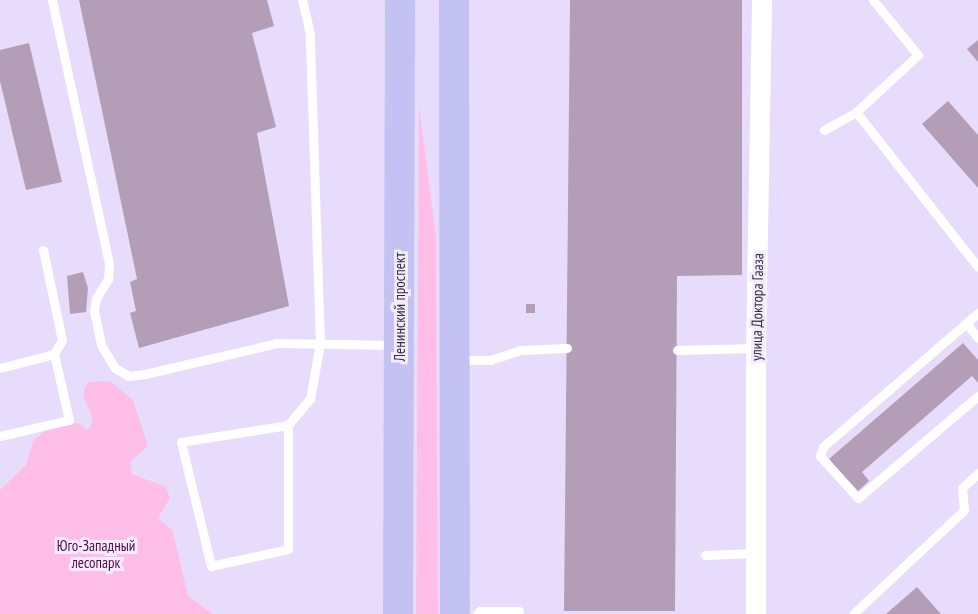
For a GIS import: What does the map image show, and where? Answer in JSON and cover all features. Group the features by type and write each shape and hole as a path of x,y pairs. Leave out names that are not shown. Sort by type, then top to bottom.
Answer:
{"main road":[{"name":"Ленинский проспект","path":"398,614 400,0"},
{"path":"454,0 454,614"}],"street":[{"name":"улица Доктора Гааза","path":"756,614 756,348 762,0"}],"lane":[{"path":"52,0 109,264 108,279 96,298 94,311 106,358 129,376 277,343 400,345"},
{"path":"288,425 181,442 211,566 288,549 288,425 310,399 320,343 310,34 302,0"},
{"path":"824,130 856,112 918,55 873,0"},
{"path":"856,112 978,267"},
{"path":"0,436 69,420 54,354 62,340 43,250"},
{"path":"978,313 823,447 820,456 858,498 978,396"},
{"path":"966,323 978,338"},
{"path":"453,360 490,360 521,350 567,348"},
{"path":"677,350 756,348"},
{"path":"0,368 54,354"},
{"path":"853,614 964,510 962,488 978,474"},
{"path":"705,555 756,553"},
{"path":"477,614 480,611 519,611"}],"green space":[{"path":"419,106 436,238 438,614 416,614"},
{"name":"Юго-Западный лесопарк","path":"111,382 133,400 148,446 130,462 132,474 166,487 170,498 158,518 173,531 188,596 213,614 0,614 0,490 26,465 33,441 51,425 78,423 88,430 93,419 83,395 87,383"}],"building":[{"path":"79,0 267,0 274,26 252,33 276,127 257,133 289,306 139,348 130,313 136,311 130,282 137,279"},
{"path":"570,0 742,0 742,275 677,276 675,611 564,611"},
{"path":"978,40 978,62 967,49"},
{"path":"29,43 62,182 26,190 0,81 0,50"},
{"path":"948,101 978,135 978,188 922,124"},
{"path":"83,272 88,288 86,312 70,314 67,276"},
{"path":"526,304 535,304 535,313 526,313"},
{"path":"963,343 978,360 978,383 972,376 862,472 869,481 857,492 829,459"},
{"path":"917,587 941,614 886,614"}]}
